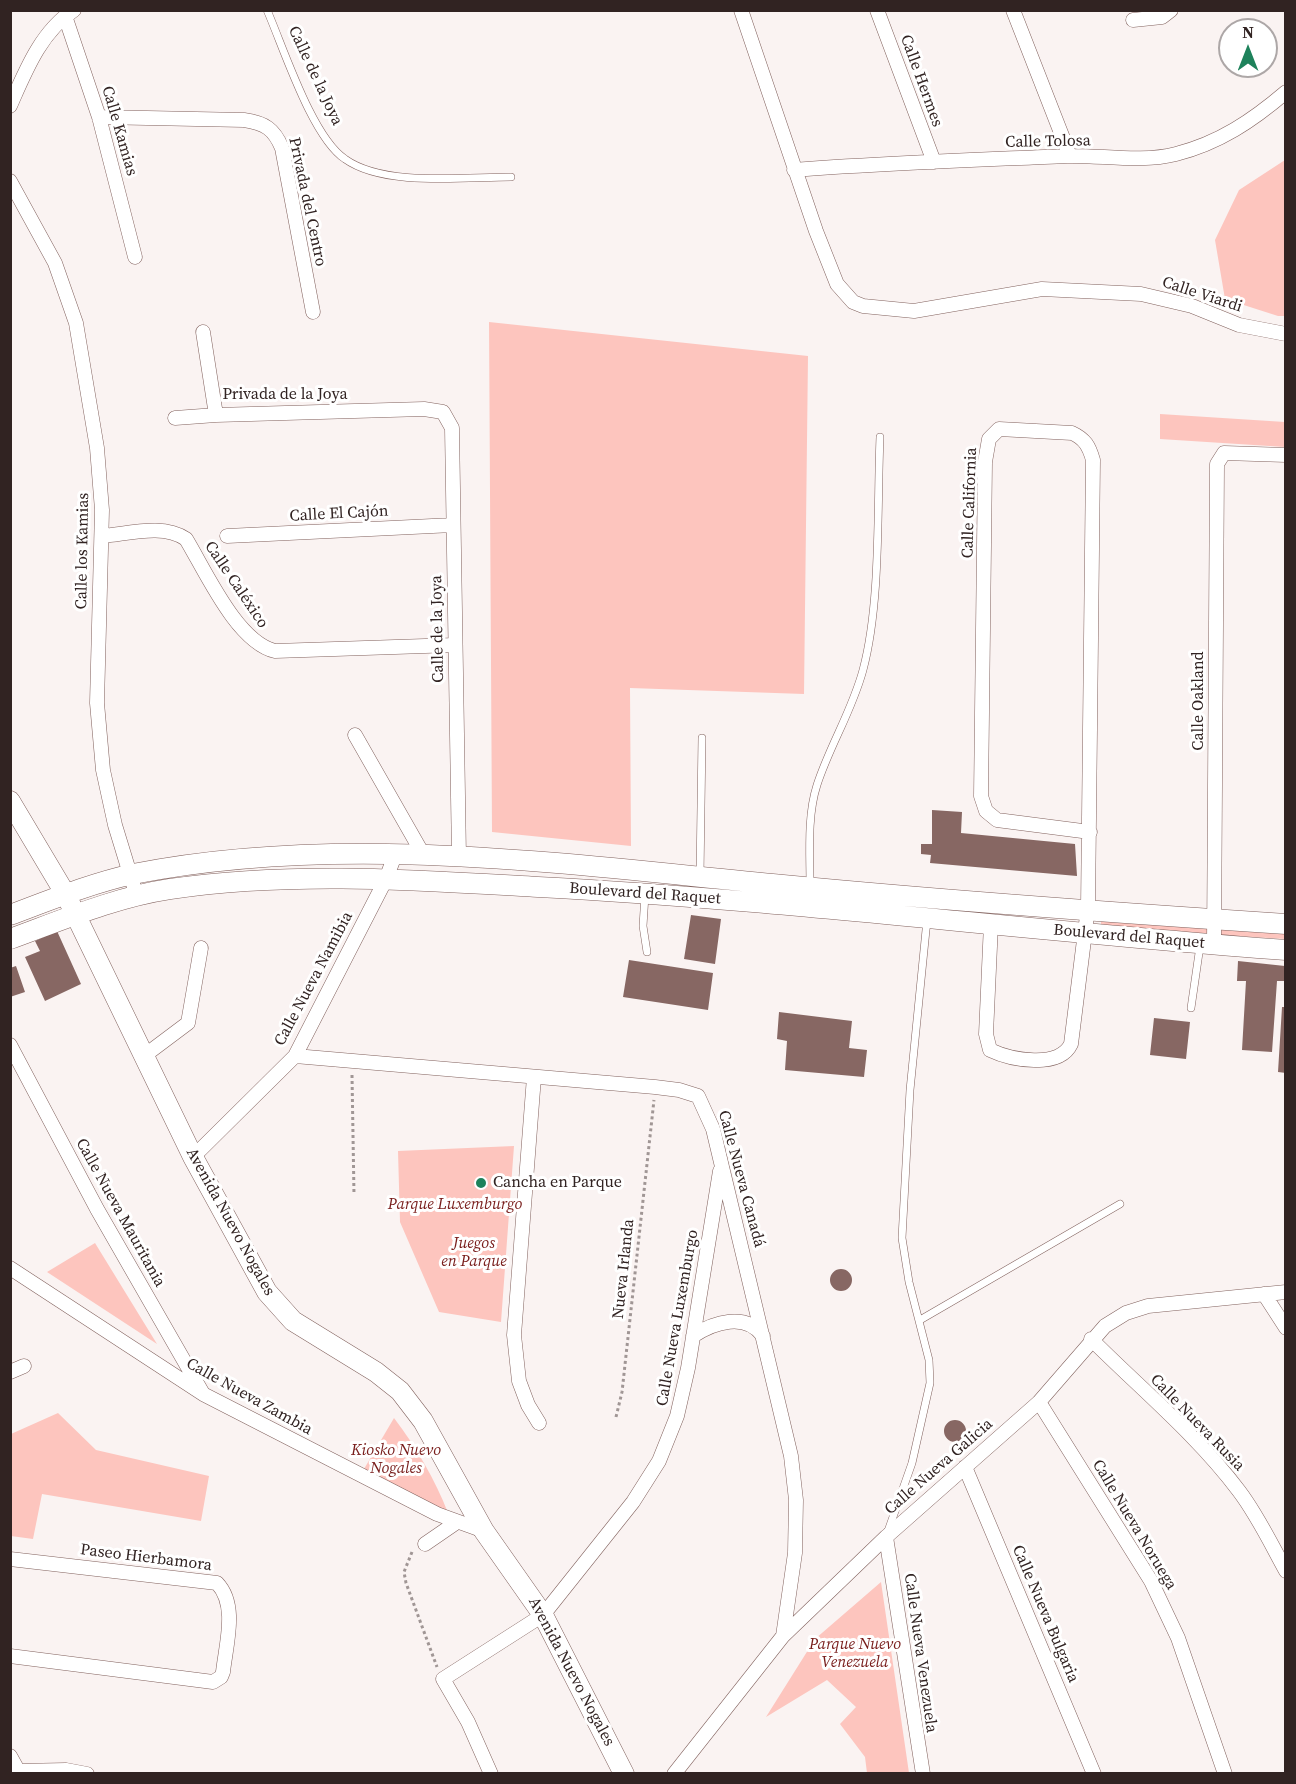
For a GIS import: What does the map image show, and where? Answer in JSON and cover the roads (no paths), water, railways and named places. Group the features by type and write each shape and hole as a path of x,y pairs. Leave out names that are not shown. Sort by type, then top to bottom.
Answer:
{"street":[{"name":"Calle Viardi","path":"741,10 794,170 837,284 853,302 863,306 914,311 1042,289 1141,294 1192,306 1239,325 1286,334"},
{"name":"Calle Hermes","path":"877,10 934,162"},
{"path":"1013,10 1071,156"},
{"path":"1133,20 1162,17 1171,10"},
{"path":"10,106 40,45 69,13"},
{"name":"Calle Kamias","path":"69,13 99,117 135,257"},
{"name":"Calle Tolosa","path":"794,170 1071,156 1120,158 1173,155 1203,146 1237,131 1286,92"},
{"name":"Privada del Centro","path":"99,117 244,120 259,122 277,135 282,148 313,312"},
{"name":"Calle los Kamias","path":"10,181 55,263 76,323 97,448 102,510 97,703 103,770 115,825 137,897"},
{"name":"Privada de la Joya","path":"203,332 216,415 435,410"},
{"name":"Calle de la Joya","path":"435,410 443,412 452,428 459,857"},
{"path":"175,418 216,415"},
{"name":"Calle California","path":"991,924 987,1041 990,1050 1022,1058 1059,1058 1067,1052 1071,1044 1088,909 1090,832 1093,460 1089,446 1072,433 999,429 989,439 985,462 981,796 986,811 997,820 1090,832"},
{"name":"Calle Oakland","path":"1207,944 1216,920 1215,477 1219,457 1224,453 1234,451 1286,455"},
{"name":"Calle El Cajón","path":"227,536 453,525"},
{"name":"Calle Caléxico","path":"102,537 164,530 176,532 186,539 243,630 263,648 275,651 455,645"},
{"path":"355,735 424,856"},
{"name":"Avenida Nuevo Nogales","path":"10,801 66,895 193,1157 267,1292 280,1310 293,1322 376,1372 400,1391 423,1420 484,1531 543,1615 624,1773"},
{"name":"Boulevard del Raquet","path":"10,915 130,875 227,859 395,855 459,857 810,888 1286,924"},
{"name":"Calle Nueva Namibia","path":"193,1157 295,1056 386,879 395,855"},
{"name":"Boulevard del Raquet","path":"10,939 74,915 168,889 271,878 386,879 646,893 927,920 1286,950"},
{"path":"144,1056 188,1023 201,948"},
{"name":"Calle Nueva Mauritania","path":"10,1045 97,1209 203,1394"},
{"name":"Calle Nueva Canadá","path":"295,1056 656,1087 679,1090 698,1096 713,1129 720,1166 765,1339 791,1456 796,1500 795,1552 783,1636"},
{"path":"534,1077 514,1335 519,1381 528,1405 539,1423"},
{"name":"Calle Nueva Luxemburgo","path":"491,1773 468,1722 444,1679 543,1615 633,1502 658,1461 677,1416 693,1336 720,1166"},
{"name":"Calle Nueva Zambia","path":"10,1268 203,1394 458,1522 484,1531"},
{"name":"Calle Nueva Galicia","path":"674,1773 783,1636 886,1537 1039,1401 1091,1339 1105,1326 1126,1313 1148,1306 1286,1293"},
{"path":"1264,1294 1286,1328"},
{"path":"693,1336 708,1326 724,1322 743,1322 757,1328 765,1339"},
{"name":"Calle Nueva Rusia","path":"1091,1339 1210,1456 1240,1492 1286,1571"},
{"path":"10,1372 24,1366"},
{"name":"Calle Nueva Noruega","path":"1039,1401 1151,1581 1178,1638 1225,1773"},
{"name":"Calle Nueva Bulgaria","path":"965,1467 1094,1773"},
{"path":"425,1544 458,1522"},
{"name":"Calle Nueva Venezuela","path":"886,1537 917,1750 923,1773"},
{"name":"Paseo Hierbamora","path":"10,1559 217,1583 225,1592 229,1605 223,1672 221,1677 213,1682 10,1656"},
{"path":"10,1756 19,1772 66,1770 87,1773"}],"lane":[{"name":"Calle de la Joya","path":"267,10 316,124 329,145 345,160 367,171 400,176 511,177"},
{"path":"810,888 812,817 816,786 848,716 863,669 875,568 880,437"},
{"path":"700,877 702,738"},
{"path":"646,893 643,926 647,952"},
{"path":"886,1537 904,1489 930,1383 929,1360 904,1259 903,1216 910,1090 929,897"},
{"path":"1191,1008 1207,944"},
{"path":"920,1320 1120,1204"}],"place":[{"name":"Cancha en Parque","path":"481,1183"}],"park label":[{"name":"Parque Luxemburgo","path":"455,1205"},
{"name":"Juegos en Parque","path":"474,1253"},
{"name":"Kiosko Nuevo Nogales","path":"396,1460"},
{"name":"Parque Nuevo Venezuela","path":"855,1654"}]}
